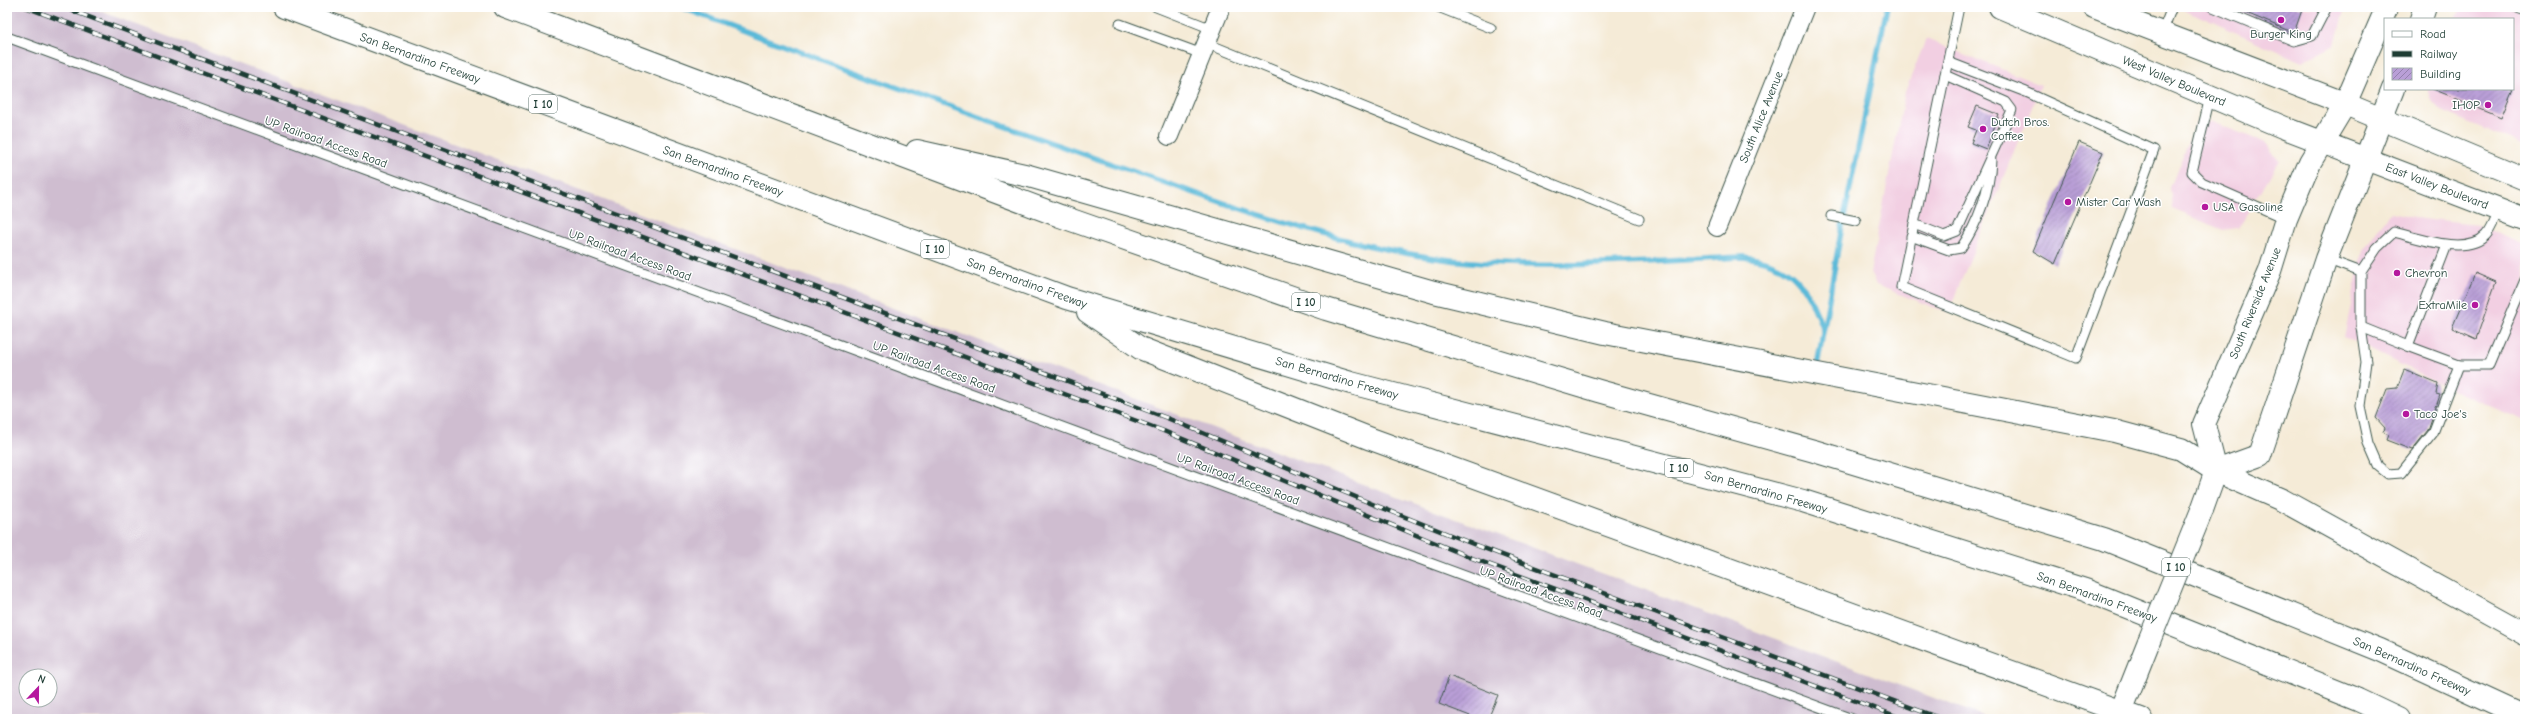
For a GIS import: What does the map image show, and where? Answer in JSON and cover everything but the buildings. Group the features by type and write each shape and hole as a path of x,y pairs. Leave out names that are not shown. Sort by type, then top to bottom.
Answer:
{"main road":[{"name":"San Bernardino Freeway","path":"284,7 1067,298 1351,383 1804,501 2085,590 2358,700 2398,719"},
{"name":"San Bernardino Freeway","path":"505,7 1060,216 1326,309 1592,389 1784,442 2104,538 2380,650 2525,717"},
{"name":"West Valley Boulevard","path":"2000,7 2210,97 2357,155"},
{"path":"2094,7 2362,112 2525,179"},
{"name":"South Riverside Avenue","path":"2386,7 2362,112 2357,155 2326,259 2260,455 2216,471 2204,424 2270,271 2286,219 2310,162 2322,142 2362,112 2392,90"},
{"path":"2421,18 2426,7"},
{"path":"838,133 1029,176 1434,292 1597,332 2114,431 2181,449 2216,471 2282,500 2525,634"},
{"name":"East Valley Boulevard","path":"2357,155 2525,220"},
{"path":"1067,298 1147,351 1371,439 2119,715 2141,719"},
{"path":"2119,715 2202,510 2216,471"}],"street":[{"path":"1169,136 1221,7"},
{"name":"South Alice Avenue","path":"1717,227 1804,7"}],"lane":[{"path":"1156,7 1207,42"},
{"path":"1438,7 1491,28"},
{"path":"1948,62 2026,92 2154,150 2076,358 1901,287 1959,7"},
{"path":"2162,33 2172,7"},
{"path":"2213,7 2294,41 2312,36 2327,7"},
{"path":"2515,7 2525,11"},
{"path":"1120,24 1207,42 1639,219"},
{"name":"UP Railroad Access Road","path":"7,37 1852,719"},
{"path":"1914,224 1944,236 1957,230 1981,174 1991,159 2012,110 2006,102 1945,75"},
{"path":"2210,97 2192,172 2202,182 2286,219"},
{"path":"1911,236 1949,250 1961,248 1970,235 1990,180 1991,159"},
{"path":"2460,365 2433,433 2401,473 2388,474 2378,466 2368,443 2360,406 2366,362 2361,327 2361,272 2377,248 2394,232 2447,245 2473,243 2486,234 2499,210"},
{"path":"1831,216 1856,220"},
{"path":"2408,346 2447,245"},
{"path":"2326,259 2361,272"},
{"path":"2361,327 2460,365 2489,365 2525,280"}],"shaded area":[{"path":"7,7 89,7 1990,719 7,719"},
{"path":"2179,7 2345,7 2335,45 2302,62"},
{"path":"2461,7 2525,7 2525,146 2441,111 2432,101 2428,90 2514,90 2514,18 2456,18"},
{"path":"1926,39 2041,85 1948,313 1876,285 1870,273 1905,92"},
{"path":"2197,120 2212,122 2266,143 2279,161 2238,228 2223,230 2172,209 2170,188"},
{"path":"2391,212 2422,219 2477,225 2525,245 2525,421 2459,393 2344,337 2363,250"}],"waterway":[{"path":"680,7 960,110 1198,194 1268,218 1374,247 1451,260 1493,264 1618,264 1743,257 1775,264 1796,278 1804,288 1823,330"},
{"path":"1817,366 1841,232 1887,7"}],"railway":[{"path":"25,7 1161,430 1472,558 1904,719"},
{"path":"62,7 1167,418 1370,503 1478,546 1942,719"}],"place":[{"name":"Burger King","path":"2281,20"},
{"name":"IHOP","path":"2488,105"},
{"name":"Dutch Bros. Coffee","path":"1983,129"},
{"name":"Mister Car Wash","path":"2068,202"},
{"name":"USA Gasoline","path":"2205,207"},
{"name":"Chevron","path":"2397,273"},
{"name":"ExtraMile","path":"2475,305"},
{"name":"Taco Joe's","path":"2406,414"}]}
